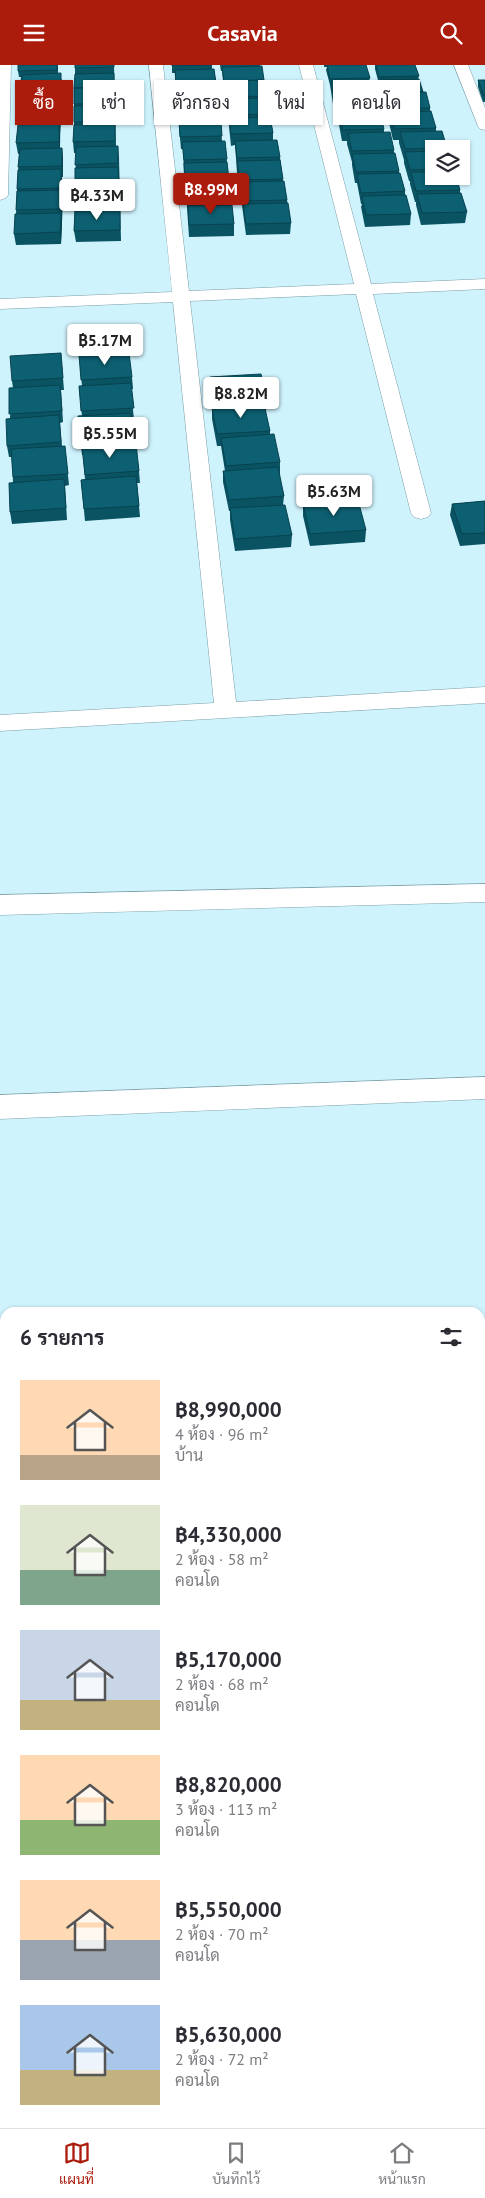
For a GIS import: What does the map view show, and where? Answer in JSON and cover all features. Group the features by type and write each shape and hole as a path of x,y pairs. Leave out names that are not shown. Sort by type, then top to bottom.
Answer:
{"street":[{"path":"0,195 4,65"},
{"path":"156,65 226,709"},
{"path":"306,65 420,513"},
{"path":"461,65 485,126"},
{"path":"0,304 485,284"},
{"path":"0,723 485,695"},
{"path":"0,905 485,893"},
{"path":"0,1107 485,1088"}],"building":[{"path":"18,65 57,65 57,70 18,71"},
{"path":"75,65 114,65 114,67 75,68"},
{"path":"172,65 212,65 172,66"},
{"path":"327,65 366,65 370,78 330,79"},
{"path":"376,65 415,65 419,76 379,77"},
{"path":"262,66 264,80 224,80 222,67"},
{"path":"214,69 216,80 176,80 175,70"},
{"path":"61,73 61,80 22,80 22,75"},
{"path":"114,73 114,80 83,80 83,88 74,88 75,74"},
{"path":"419,79 419,80 380,80"},
{"path":"248,80 258,80 258,96 248,96"},
{"path":"478,80 485,80 485,96 484,96"},
{"path":"74,88 83,88 83,104 74,104"},
{"path":"420,92 426,92 430,108 420,108"},
{"path":"248,98 258,98 258,114 248,115"},
{"path":"74,106 83,106 83,122 74,122"},
{"path":"420,111 431,111 436,128 394,129 393,125 420,125"},
{"path":"258,117 258,125 272,125 273,133 231,134 230,125 248,125 248,118"},
{"path":"18,125 59,125 59,142 16,143"},
{"path":"74,125 115,125 115,141 73,142"},
{"path":"179,125 221,125 222,136 180,137"},
{"path":"342,125 383,125 384,129 343,130"},
{"path":"442,131 445,140 425,140 425,149 405,149 400,132"},
{"path":"390,132 394,150 352,151 348,133"},
{"path":"277,140 280,157 237,158 235,141"},
{"path":"225,141 227,159 184,160 182,142"},
{"path":"118,146 118,163 75,165 76,147"},
{"path":"62,148 62,166 18,167 20,149"},
{"path":"425,151 425,169 410,170 405,152"},
{"path":"395,153 399,171 356,172 352,154"},
{"path":"280,160 283,179 240,180 237,161"},
{"path":"227,162 229,180 185,181 184,163"},
{"path":"118,167 119,185 75,186 75,168"},
{"path":"61,169 61,188 17,189 18,170"},
{"path":"411,172 425,172 425,185 459,185 460,190 416,191"},
{"path":"400,173 405,191 361,193 357,174"},
{"path":"284,181 287,200 243,201 240,182"},
{"path":"230,183 232,201 188,203 186,184"},
{"path":"119,188 120,206 75,208 75,189"},
{"path":"62,190 61,209 16,210 17,191"},
{"path":"461,193 467,212 422,213 417,194"},
{"path":"406,195 411,214 366,215 362,196"},
{"path":"288,203 291,223 246,224 243,204"},
{"path":"232,205 234,224 189,225 188,206"},
{"path":"120,210 120,230 74,231 75,211"},
{"path":"61,213 60,232 14,234 15,214"},
{"path":"61,353 63,378 12,381 10,356"},
{"path":"129,353 132,377 81,380 79,355"},
{"path":"261,374 267,400 215,403 210,377"},
{"path":"131,383 134,408 81,411 79,386"},
{"path":"60,385 62,411 9,414 9,388"},
{"path":"264,404 270,431 217,434 212,408"},
{"path":"131,413 134,440 80,443 78,416"},
{"path":"59,415 61,442 7,446 6,419"},
{"path":"274,434 280,462 226,466 221,438"},
{"path":"136,443 139,471 85,475 82,447"},
{"path":"65,446 68,474 13,477 11,449"},
{"path":"278,467 284,496 229,500 223,471"},
{"path":"136,476 139,506 84,509 81,480"},
{"path":"64,479 66,508 10,512 9,483"},
{"path":"358,500 366,530 310,534 303,504"},
{"path":"485,501 485,533 462,534 452,504"},
{"path":"285,505 292,535 235,539 230,508"}]}
